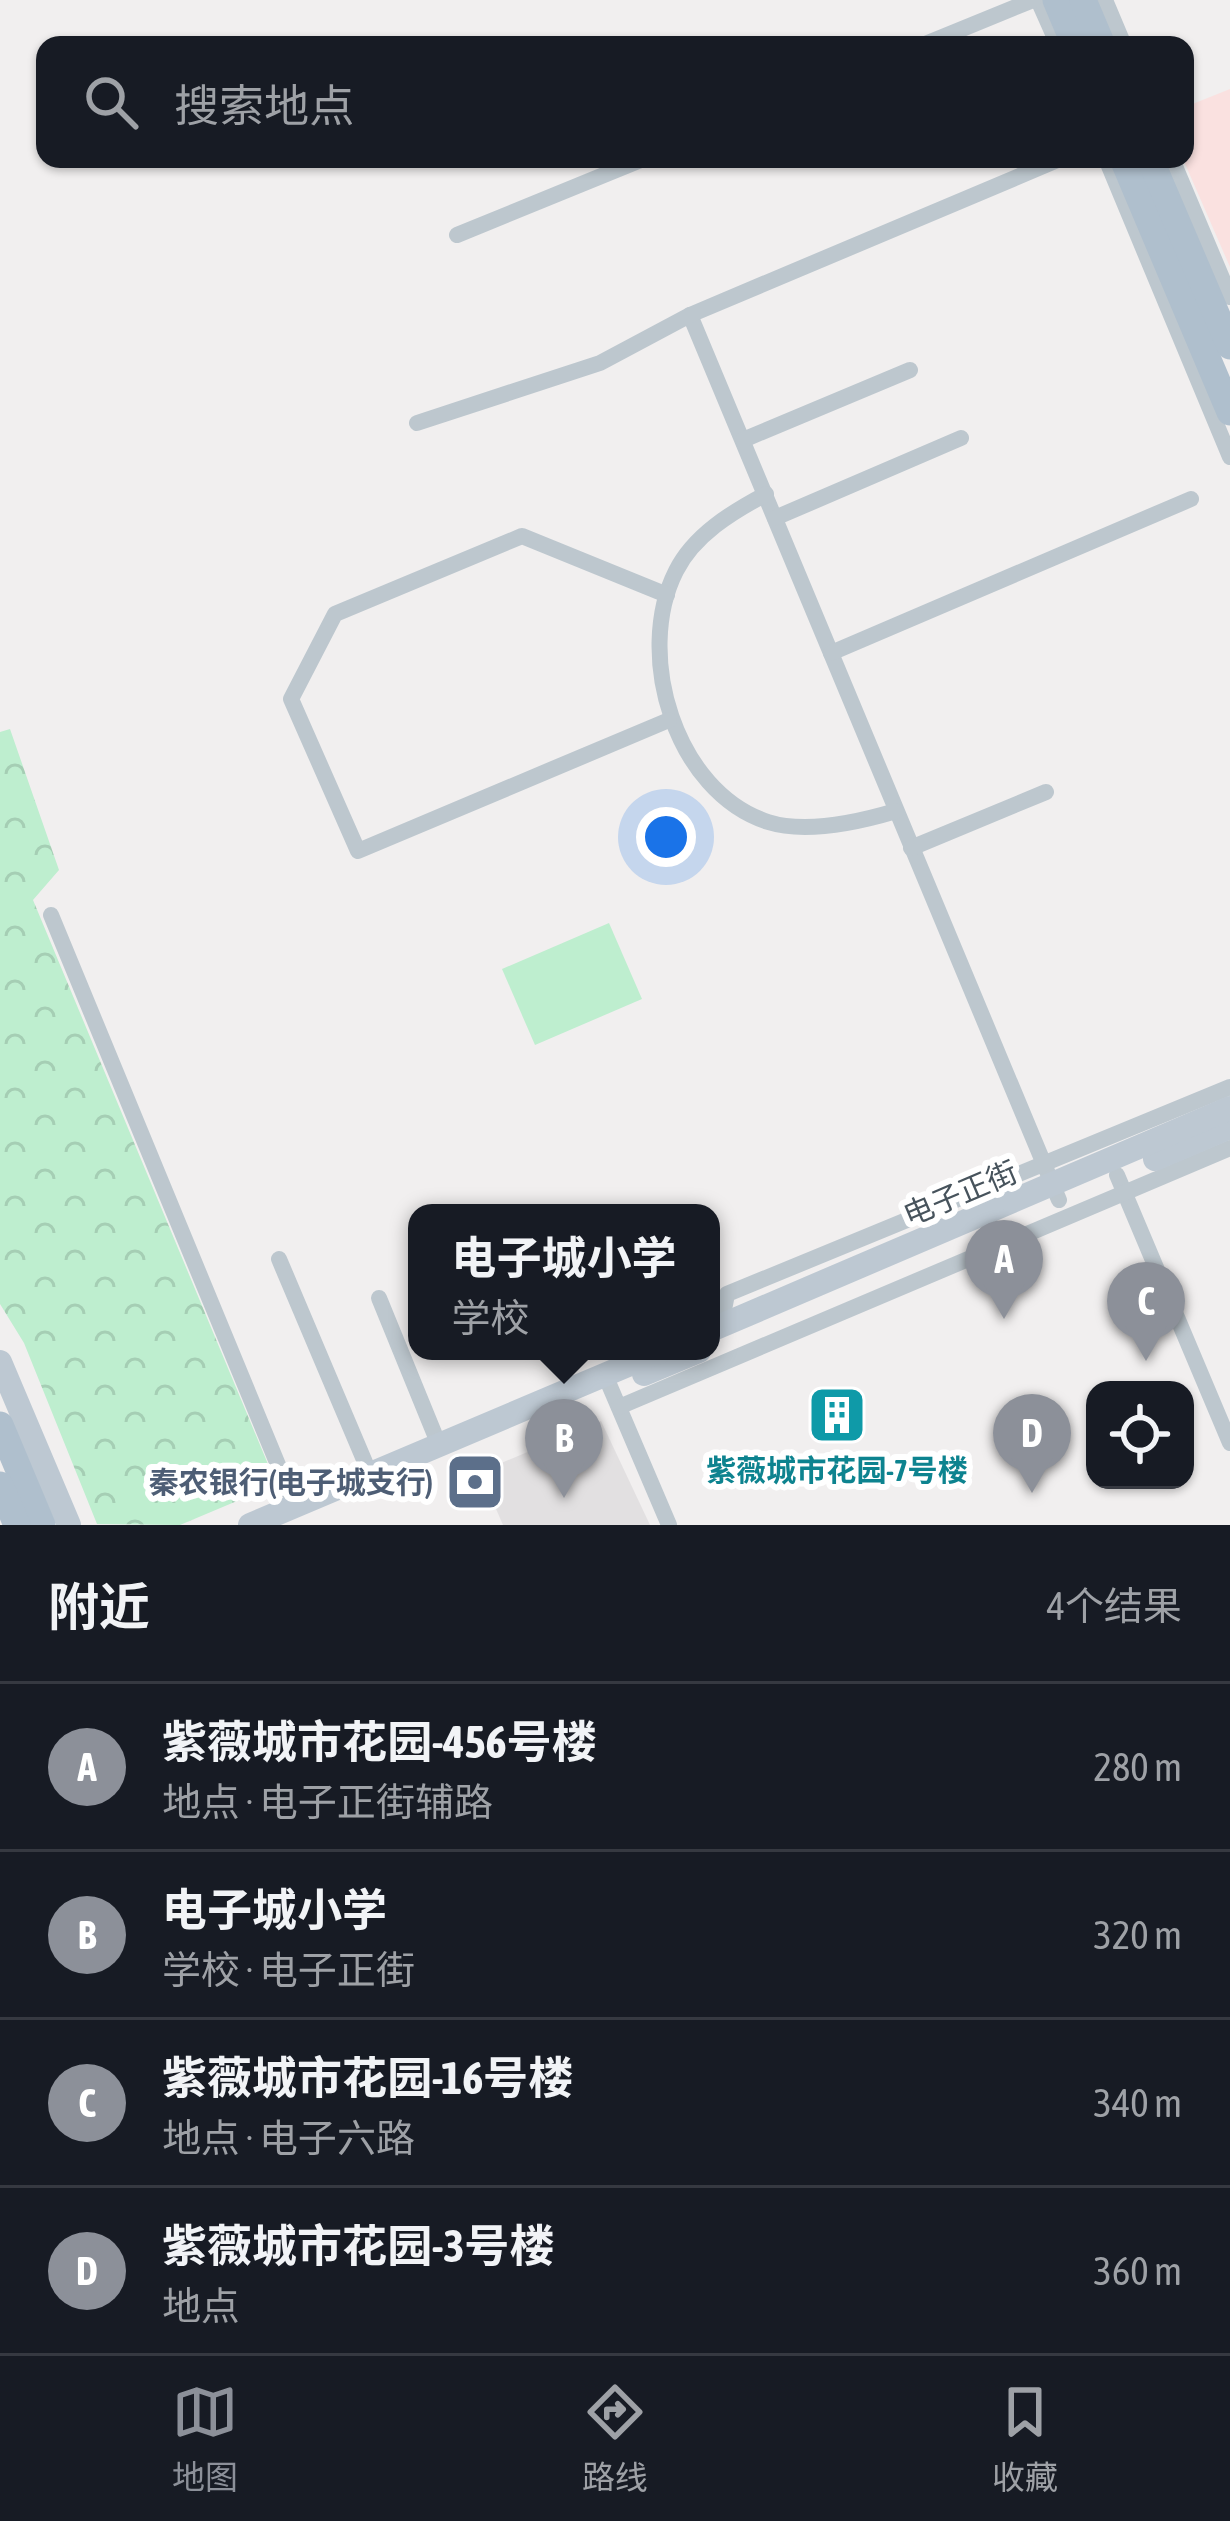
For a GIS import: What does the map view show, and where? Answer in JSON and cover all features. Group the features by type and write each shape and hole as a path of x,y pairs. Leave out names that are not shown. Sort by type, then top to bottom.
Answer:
{"main road":[{"path":"1056,0 1071,36"},
{"path":"1083,0 1098,36"},
{"path":"1127,168 1230,412"},
{"path":"1155,168 1225,305 1230,346"},
{"name":"电子正街","path":"720,1331 1230,1108"},
{"name":"电子正街","path":"1052,1184 1121,1184 1230,1127"},
{"path":"292,1515 439,1445 611,1390 649,1360"},
{"path":"250,1525 292,1515 679,1360"},
{"path":"0,1363 69,1525"},
{"path":"0,1425 42,1525"},
{"path":"0,1486 17,1525"}],"street":[{"path":"945,36 1036,0 1054,36"},
{"path":"1106,0 1120,36"},
{"path":"457,235 621,168"},
{"path":"416,423 599,363 690,315 1039,168"},
{"path":"1110,168 1230,457"},
{"path":"1175,168 1225,305"},
{"path":"690,315 1052,1184 1230,1087"},
{"path":"743,440 910,370"},
{"path":"775,518 961,438"},
{"path":"766,494 726,515 677,568 667,595 662,642 669,720 704,774 745,811 772,824 862,821 896,811"},
{"path":"831,653 1191,499"},
{"path":"667,595 522,536 335,614 291,699 358,851 669,720"},
{"path":"910,848 1046,792"},
{"path":"51,915 292,1515"},
{"path":"720,1346 1121,1184 1230,1148"},
{"path":"1121,1184 1230,1443"},
{"path":"279,1259 370,1474"},
{"path":"379,1298 439,1445"},
{"path":"668,1525 611,1390 685,1360"}],"shaded area":[{"path":"1230,89 1230,267 1187,168 1194,168 1194,103"},
{"path":"601,1421 650,1525 503,1525 480,1472"}],"green space":[{"path":"10,729 59,870 33,900 270,1469 256,1475 263,1490 180,1525 97,1524 24,1343 0,1304 0,732"},
{"path":"609,923 642,999 535,1045 502,969"}],"place":[{"name":"紫薇城市花园-456号楼","path":"1004,1319"},
{"name":"紫薇城市花园-16号楼","path":"1146,1361"},
{"name":"紫薇城市花园-7号楼","path":"837,1415"},
{"name":"秦农银行(电子城支行)","path":"475,1482"},
{"name":"紫薇城市花园-3号楼","path":"1032,1493"},
{"name":"电子城小学","path":"564,1498"}]}
